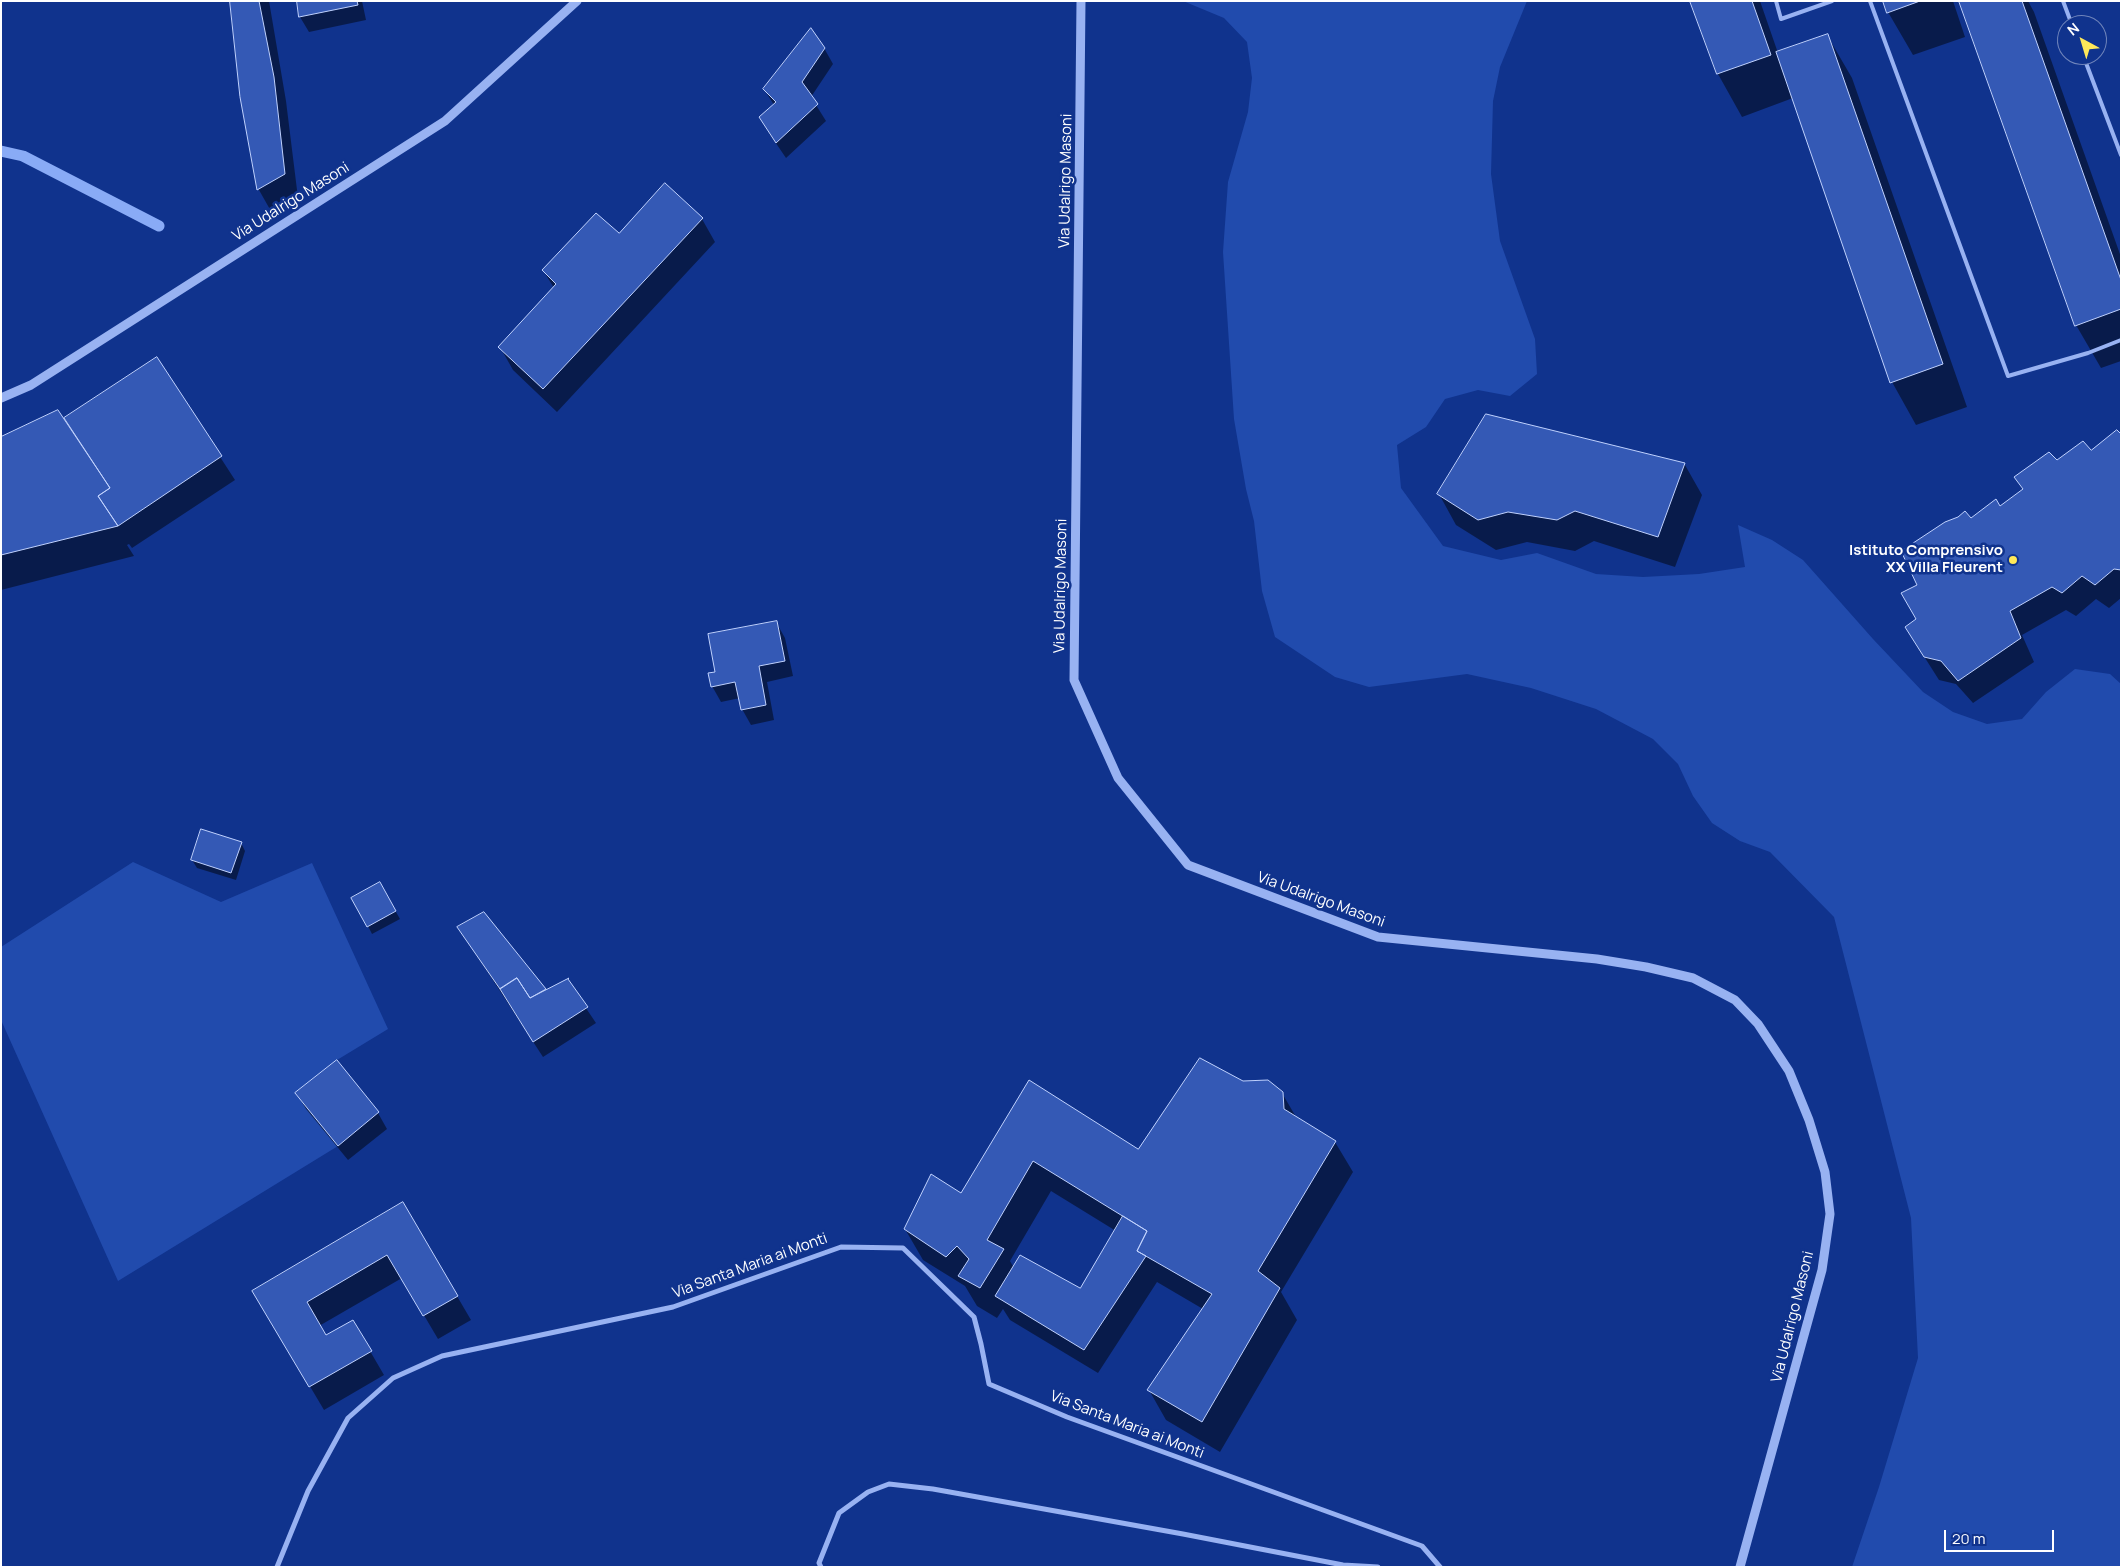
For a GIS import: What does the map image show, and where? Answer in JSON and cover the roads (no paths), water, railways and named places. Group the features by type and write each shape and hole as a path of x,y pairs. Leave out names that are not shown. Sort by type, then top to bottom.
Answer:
{"street":[{"name":"Via Udalrigo Masoni","path":"1,398 31,385 445,120 577,1"},
{"name":"Via Udalrigo Masoni","path":"1081,1 1074,680 1118,778 1188,865 1378,937 1597,959 1646,967 1693,978 1735,1000 1758,1024 1789,1071 1809,1120 1825,1172 1830,1214 1822,1270 1740,1567"},
{"name":"Via Santa Maria ai Monti","path":"278,1567 308,1492 348,1418 393,1378 442,1356 673,1307 840,1247 903,1248 974,1318 989,1384 1067,1418 1422,1546 1440,1567"},
{"path":"821,1567 819,1563 839,1513 868,1492 889,1484 962,1494 1343,1565 1378,1567"}],"lane":[{"path":"1776,1 1781,19 1832,1"},
{"path":"1870,1 2008,376 2088,353 2121,340"},
{"path":"2063,1 2068,15"},
{"path":"2087,65 2121,155"}],"waterway":[{"path":"1,151 23,156 159,226"}],"place":[{"name":"Istituto Comprensivo XX Villa Fleurent","path":"2013,560"}]}
